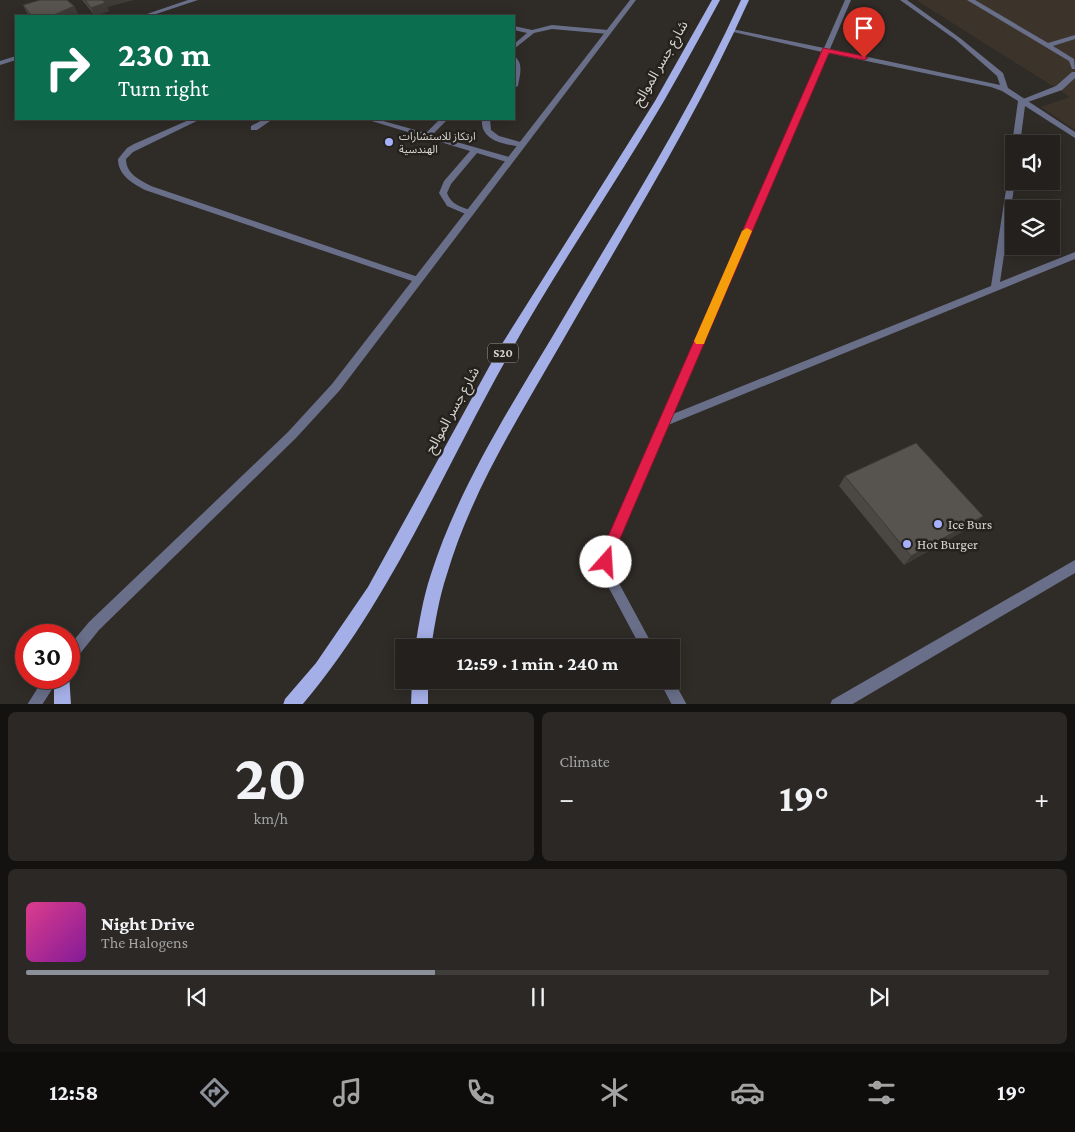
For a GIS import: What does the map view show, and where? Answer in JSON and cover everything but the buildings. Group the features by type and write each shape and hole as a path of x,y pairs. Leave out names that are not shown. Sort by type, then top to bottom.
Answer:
{"main road":[{"name":"شارع جسر الموالح","path":"291,704 326,664 370,601 447,454 520,324 660,102 716,0"},
{"path":"425,639 434,591 443,559 457,523 507,426 677,132 732,31 745,0"},
{"path":"62,689 63,704"},
{"path":"419,704 420,689"}],"street":[{"path":"146,15 176,3 195,0"},
{"path":"80,643 100,619 315,411 345,376 633,0"},
{"path":"643,639 609,577 606,562 610,548 848,0"},
{"path":"902,0 958,39 1000,75 1005,89"},
{"path":"970,0 1072,60 1075,67"},
{"path":"515,46 524,36 541,29 563,27 608,32"},
{"path":"515,28 532,32"},
{"path":"732,31 986,83 1005,89 1075,136"},
{"path":"1048,45 1075,37"},
{"path":"0,63 15,58"},
{"path":"515,61 518,69 515,83"},
{"path":"1022,101 1059,88 1075,74"},
{"path":"1017,135 1022,101"},
{"path":"195,120 130,150 122,159 123,168 130,177 148,188 418,280"},
{"path":"254,128 267,120"},
{"path":"372,120 510,160"},
{"path":"427,136 443,120"},
{"path":"486,120 486,130 491,135 521,146"},
{"path":"470,213 452,206 447,202 443,193 447,183 475,150"},
{"path":"995,287 1010,190"},
{"path":"665,422 1075,255"},
{"path":"837,704 1075,566"},
{"path":"34,704 44,689"},
{"path":"671,689 680,704"}],"shaded area":[{"path":"916,0 1075,0 1075,130 1041,107 1070,97"}],"slow traffic":[{"path":"700,341 747,231"}],"place":[{"name":"ارتكاز للاستشارات الهندسية","path":"389,142"},
{"name":"Ice Burs","path":"938,524"},
{"name":"Hot Burger","path":"907,544"}],"route":[{"path":"606,562 607,554 826,50 864,58"}]}
